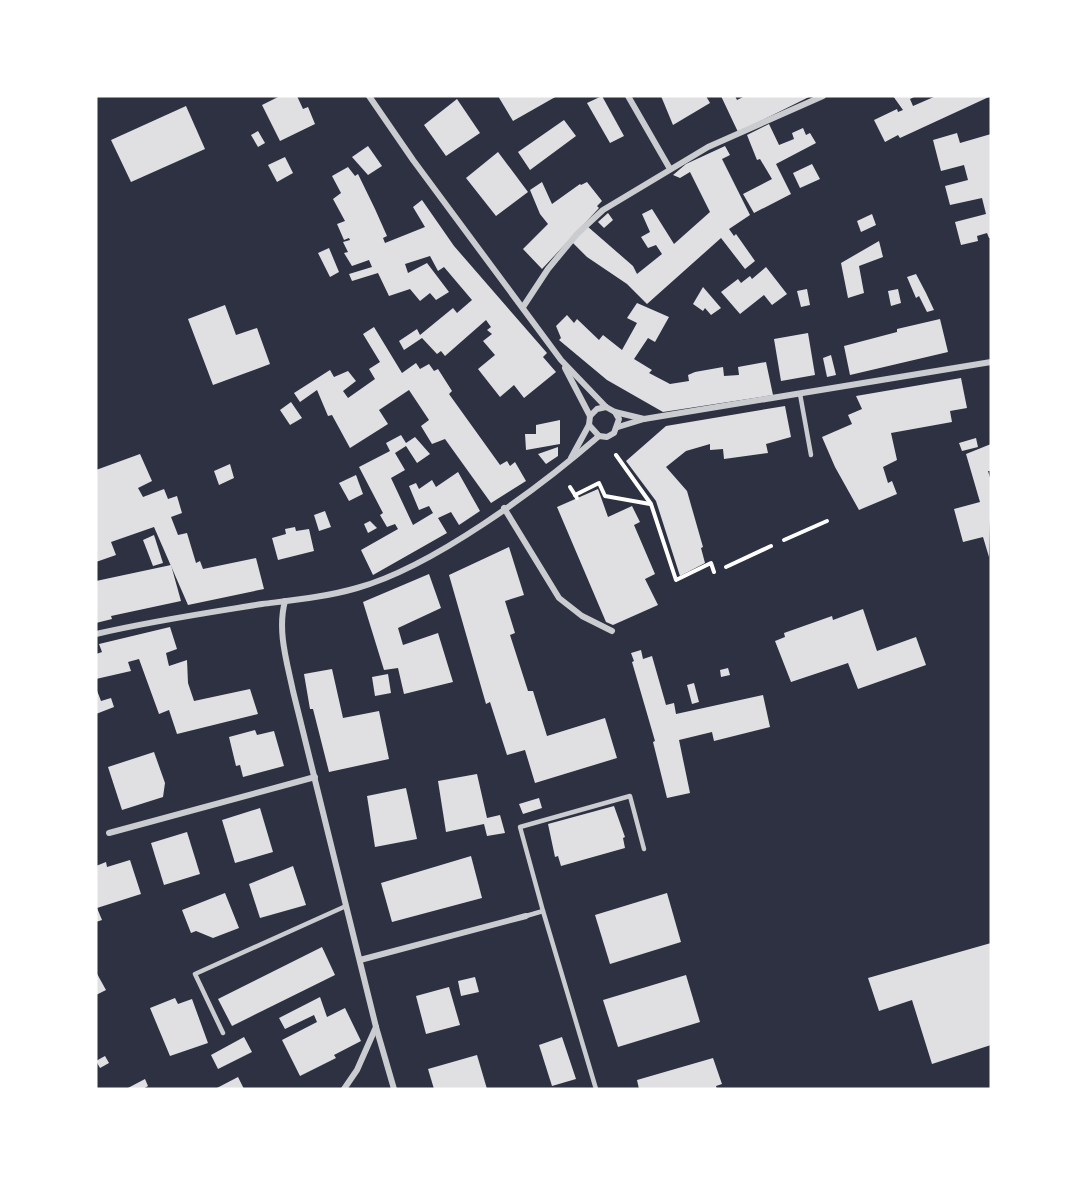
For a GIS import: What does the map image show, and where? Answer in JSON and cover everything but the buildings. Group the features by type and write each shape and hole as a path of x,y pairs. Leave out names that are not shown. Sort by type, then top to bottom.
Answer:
{"street":[{"path":"369,96 418,168 561,360 606,407 615,412 644,419"},
{"path":"628,96 670,169"},
{"path":"523,307 548,268 577,234 603,210 708,147 823,96"},
{"path":"561,360 590,416 589,425 568,463"},
{"path":"618,427 644,419 991,362"},
{"path":"590,416 597,409 606,407"},
{"path":"96,634 154,621 341,592 371,584 432,554 504,508 568,463 599,436 614,434 619,419 615,412"},
{"path":"589,425 599,436"},
{"path":"504,508 559,598 582,616 612,631"},
{"path":"285,601 281,616 284,646 376,1027 394,1089"},
{"path":"109,833 315,777"},
{"path":"360,960 526,916"},
{"path":"344,1089 357,1070 376,1027"}],"lane":[{"path":"800,394 811,455"},
{"path":"596,1089 520,827 630,796 644,849"},
{"path":"223,1033 195,974 346,906"},
{"path":"526,916 543,912"}],"path":[{"path":"616,455 651,504 676,580 711,563 714,572"},
{"path":"570,487 576,497 599,483 605,496 651,504"},
{"path":"784,540 827,521"},
{"path":"726,567 771,546"}]}
